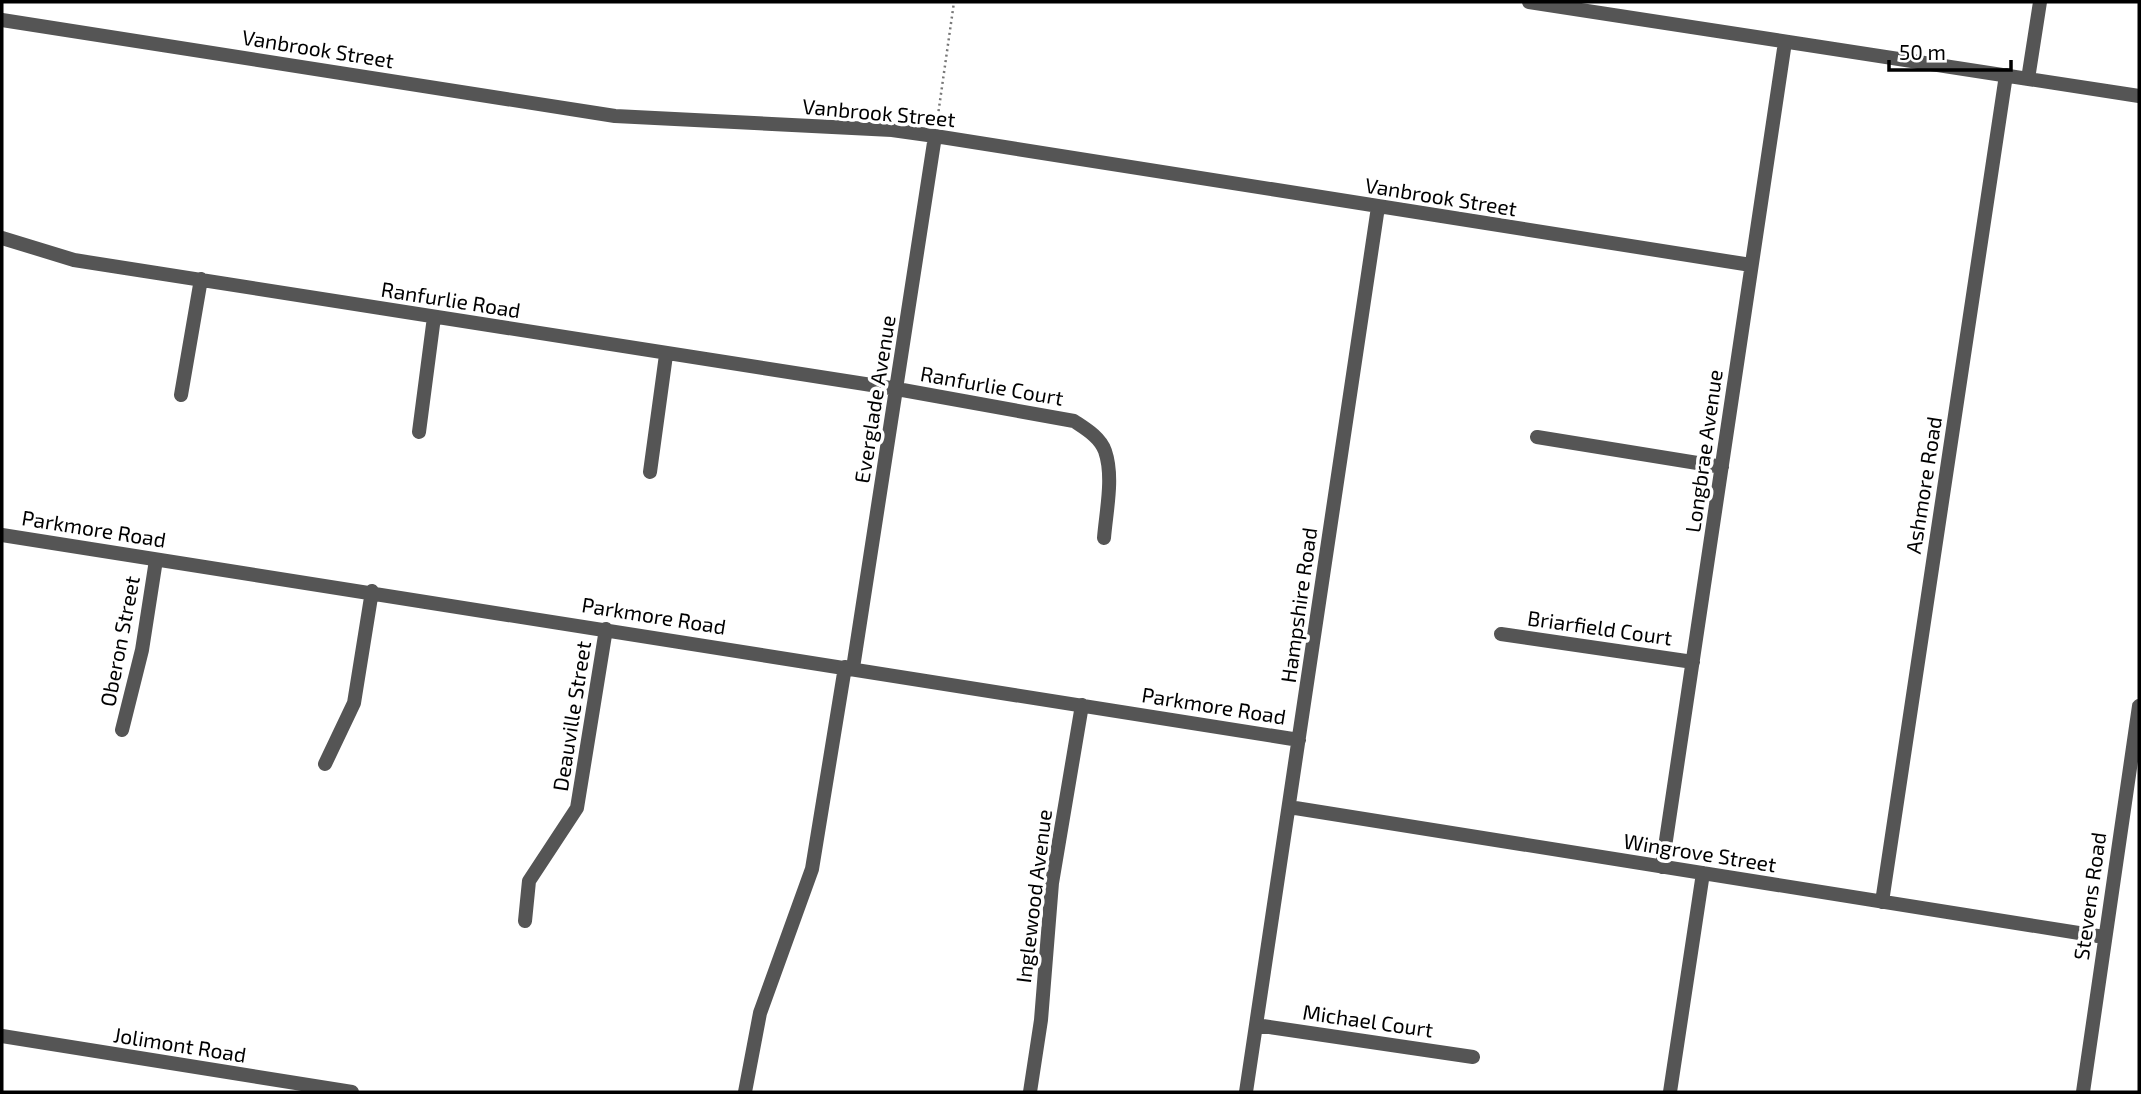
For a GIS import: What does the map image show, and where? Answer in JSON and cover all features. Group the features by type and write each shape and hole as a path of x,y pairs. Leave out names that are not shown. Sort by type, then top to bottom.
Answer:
{"street":[{"path":"1529,2 2139,96"},
{"path":"2028,79 2040,2"},
{"name":"Vanbrook Street","path":"2,20 615,116 892,130 935,136 1751,265"},
{"name":"Longbrae Avenue","path":"1662,867 1785,42"},
{"name":"Ashmore Road","path":"1882,902 2006,75"},
{"name":"Everglade Avenue","path":"745,1092 760,1013 812,869 897,389 935,136"},
{"name":"Hampshire Road","path":"1247,1092 1378,207"},
{"name":"Ranfurlie Road","path":"2,238 74,260 666,355 897,389"},
{"path":"181,395 201,279"},
{"path":"419,432 434,317"},
{"path":"650,471 666,355"},
{"name":"Ranfurlie Court","path":"897,389 1074,421 1094,435 1105,451 1108,486 1104,538"},
{"path":"1537,437 1723,467"},
{"name":"Parkmore Road","path":"2,535 372,591 1299,740"},
{"name":"Oberon Street","path":"122,730 142,650 156,560"},
{"path":"325,764 354,703 372,591"},
{"name":"Deauville Street","path":"525,920 529,881 578,808 606,629"},
{"name":"Briarfield Court","path":"1501,634 1693,662"},
{"name":"Inglewood Avenue","path":"1030,1092 1041,1020 1052,883 1082,705"},
{"name":"Stevens Road","path":"2083,1092 2139,706"},
{"name":"Wingrove Street","path":"1289,807 2104,937"},
{"path":"1670,1092 1703,873"},
{"name":"Michael Court","path":"1256,1025 1473,1057"},
{"name":"Jolimont Road","path":"2,1036 352,1092"}],"path":[{"path":"935,136 954,2"}]}
